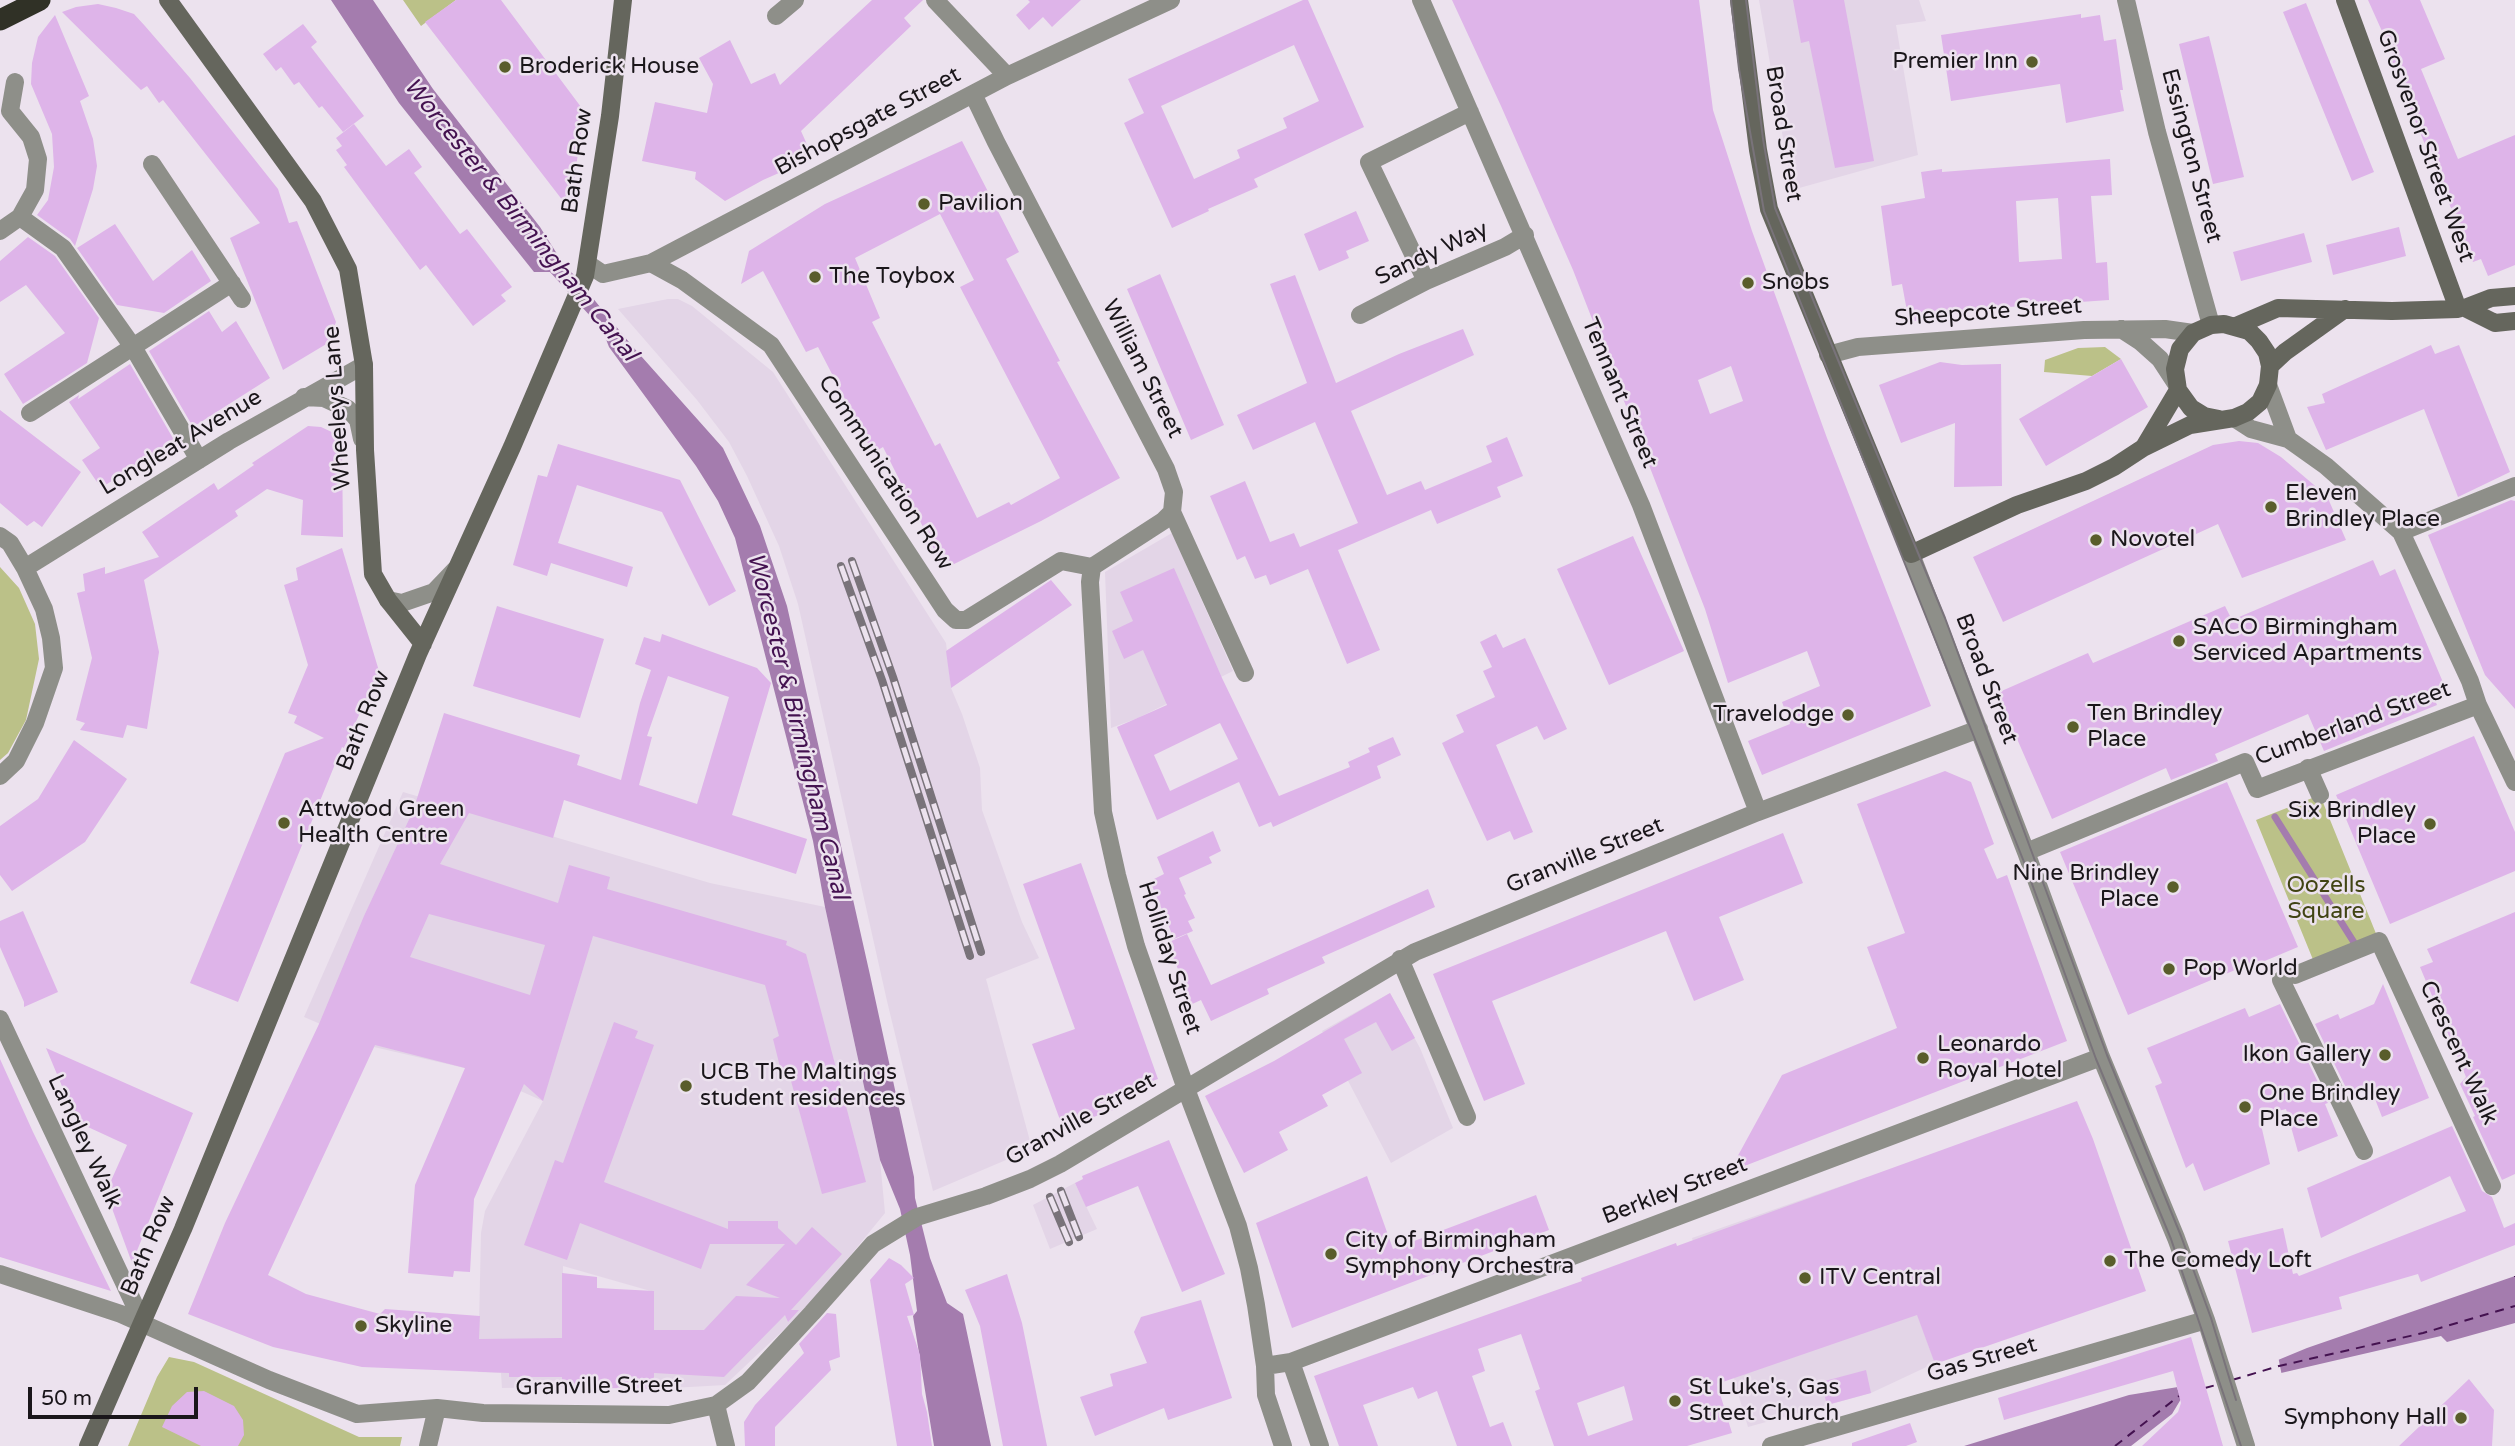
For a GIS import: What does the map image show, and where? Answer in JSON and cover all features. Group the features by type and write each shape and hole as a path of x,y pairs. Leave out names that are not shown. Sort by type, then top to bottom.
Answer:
{"highway":[{"path":"0,20 40,0"}],"street":[{"name":"Wheeleys Lane","path":"168,0 313,201 348,269 364,365 365,450 373,574 388,600 423,644"},
{"name":"Bath Row","path":"88,1446 143,1323 423,644 558,342 586,270 610,116 623,0"},
{"path":"776,16 795,0"},
{"path":"935,0 1007,76"},
{"name":"Bishopsgate Street","path":"586,270 603,274 651,264 1007,76 1171,0"},
{"name":"Tennant Street","path":"1421,0 1641,505 1758,812"},
{"name":"Broad Street","path":"1739,0 1758,150 1769,209 1911,554 2026,852 2101,1057 2176,1238 2206,1320 2246,1446"},
{"name":"Essington Street","path":"2126,0 2157,132 2211,325"},
{"name":"Grosvenor Street West","path":"2345,0 2462,309"},
{"path":"0,232 20,218 35,190 38,159 31,138 10,111 15,82"},
{"name":"William Street","path":"973,94 1166,469 1174,492 1172,512 1245,673"},
{"path":"1426,281 1369,162 1470,112"},
{"path":"152,164 242,299"},
{"path":"20,218 63,248 133,347 199,460"},
{"name":"Sandy Way","path":"1360,315 1525,235"},
{"name":"Communication Row","path":"651,264 682,280 771,345 945,610 956,620 966,620 1061,561 1092,567"},
{"path":"30,414 232,283"},
{"path":"2236,326 2278,308 2462,309 2491,298 2515,296"},
{"path":"2270,366 2345,309"},
{"path":"2462,309 2495,323 2515,321"},
{"path":"1911,554 2017,505 2086,481 2190,425 2227,419 2248,412 2260,402 2268,385 2270,366 2267,353 2249,331 2236,326 2211,325 2193,333 2180,349 2175,369 2178,388 2143,448"},
{"path":"2121,329 2160,359 2191,408 2204,416 2227,419 2288,439 2326,466 2401,532 2515,782"},
{"name":"Sheepcote Street","path":"1828,355 1858,347 1974,337 2121,329 2165,329 2193,333"},
{"name":"Longleat Avenue","path":"25,568 304,397 364,365"},
{"path":"2268,385 2288,439"},
{"path":"304,397 324,398 348,409 358,420 365,450"},
{"path":"2401,532 2515,486"},
{"path":"1092,567 1163,521 1172,512"},
{"path":"0,536 10,543 44,609 54,668 35,723 16,761 0,776"},
{"path":"388,600 402,603 434,592 458,567"},
{"name":"Holliday Street","path":"1092,567 1090,582 1103,812 1116,875 1136,946 1238,1226 1250,1268 1265,1366 1266,1395 1283,1446"},
{"name":"Cumberland Street","path":"2026,852 2245,762 2257,789 2478,705"},
{"name":"Granville Street","path":"0,1274 143,1323 269,1380 357,1414 437,1408 483,1413 669,1415 716,1405 748,1382 873,1244 916,1217 986,1196 1030,1179 1090,1148 1400,959 1758,812 1979,729"},
{"path":"2308,768 2320,794"},
{"name":"Crescent Walk","path":"2364,1151 2288,978 2379,941 2492,1186"},
{"path":"1400,959 1467,1117"},
{"name":"Langley Walk","path":"0,1019 143,1323"},
{"name":"Berkley Street","path":"1265,1366 1291,1362 2101,1057"},
{"name":"Gas Street","path":"1771,1446 2206,1320"},
{"path":"1291,1362 1320,1446"},
{"path":"716,1405 726,1446"},
{"path":"428,1446 437,1408"}],"shaded area":[{"path":"1759,0 1919,0 1926,21 1896,25 1918,155 1792,190"},
{"path":"678,299 692,306 773,372 946,643 951,688 980,768 982,810 1022,922 1039,958 986,979 1033,1152 1006,1160 933,1191 887,1001 798,604 779,546 729,442 697,400 618,309"},
{"path":"1172,533 1233,671 1138,718 1111,728 1105,572"},
{"name":"UCB The Maltings student residences","path":"403,792 710,883 825,907 880,1160 885,1213 810,1305 725,1385 654,1389 654,1292 563,1266 562,1387 502,1388 501,1373 478,1372 481,1233 485,1211 543,1101 473,1070 374,1047 304,1017"},
{"path":"1390,993 1420,1048 1453,1128 1391,1163 1322,1031"},
{"name":"ITV Central","path":"1867,1177 1935,1363 1871,1393 1748,1427 1692,1238"},
{"path":"1075,1183 1097,1229 1050,1249 1033,1205"}],"green space":[{"path":"403,0 456,0 421,26"},
{"path":"2105,347 2121,359 2092,376 2044,372 2045,360 2078,348"},
{"path":"0,567 19,588 35,624 39,659 26,720 8,753 0,760"},
{"name":"Oozells Square","path":"2320,795 2379,941 2316,967 2256,820"},
{"path":"169,1357 194,1362 359,1437 402,1437 400,1446 128,1446 157,1377"}],"water":[{"name":"Worcester & Birmingham Canal","path":"331,0 373,0 433,89 540,227 559,257 633,347 723,448 760,526 787,606 930,1258 947,1303 963,1314 991,1446 934,1446 913,1316 917,1311 910,1255 900,1209 880,1160 813,841 735,538 718,501 696,466 609,347 602,329 550,272 534,272 399,103"},
{"path":"2515,1276 2515,1323 2447,1342 2441,1336 2181,1399 2172,1414 2131,1446 1964,1446 2129,1395 2178,1387 2278,1360"}],"pier":[{"path":"2278,1356 2282,1376 2183,1402 2179,1408 2181,1400 2176,1384"}],"building":[{"name":"Broderick House","path":"456,0 501,0 584,111 570,210 425,22"},
{"path":"872,0 923,0 904,18 911,26 801,131 813,158 763,180 725,201 695,179 696,172 642,161 655,102 707,113 713,84 699,58 730,40 751,84 775,73 780,85"},
{"path":"1028,0 1081,0 1052,27 1043,17 1029,30 1016,15 1030,2"},
{"path":"1308,0 1364,127 1254,179 1258,187 1172,228 1124,123 1144,113 1128,79","holes":["1294,45 1319,101 1283,118 1287,128 1237,150 1240,158 1194,179 1161,106"]},
{"path":"1452,0 1699,0 1713,110 1752,231 1827,438 1931,706 1762,775 1748,741 1790,724 1782,702 1820,686 1807,651 1728,683 1705,609 1573,270","holes":["1731,366 1743,401 1710,414 1698,380"]},
{"path":"1793,0 1844,0 1874,161 1835,168 1809,41 1801,43"},
{"path":"2368,0 2420,0 2445,59 2421,69 2458,159 2515,135 2515,265 2488,276 2481,259 2473,262 2390,59 2394,58"},
{"path":"2306,3 2374,172 2352,181 2283,12"},
{"path":"98,4 134,14 190,78 278,189 289,223 297,221 336,322 328,343 283,370 230,238 260,223 163,100 159,103 147,86 141,90 62,12"},
{"name":"Premier Inn","path":"2081,14 2081,18 2100,15 2104,41 2116,39 2124,111 2066,123 2060,84 1951,101 1941,35"},
{"path":"55,15 89,96 80,101 93,139 97,166 93,189 75,246 70,239 37,215 48,200 54,167 52,134 31,84 32,63 38,37"},
{"path":"303,24 317,42 311,47 364,116 343,132 322,106 319,108 299,82 294,85 281,67 276,71 263,54"},
{"path":"2209,36 2244,177 2213,184 2179,44"},
{"path":"354,124 386,166 409,149 422,167 414,173 460,234 467,229 512,287 501,295 506,301 473,326 426,265 420,270 344,167 347,165 336,150 342,146 336,138"},
{"path":"962,141 1019,252 1006,259 1060,361 1057,362 1120,478 944,569 883,447 873,453 818,347 806,352 763,271 741,284 749,251 825,204","holes":["940,214 974,280 960,287 1060,478 1011,505 1009,502 977,518 940,443 935,446 872,322 880,318 855,258"]},
{"path":"2110,159 2112,195 2091,196 2096,263 2107,262 2109,300 1966,310 1967,312 1909,322 1902,284 1892,286 1881,206 1925,198 1921,172 1942,169 1942,172","holes":["2058,198 2062,259 2019,262 2016,201"]},
{"path":"1356,211 1369,241 1346,251 1349,258 1319,271 1304,234"},
{"path":"115,224 153,281 192,250 211,281 164,313 117,305 77,248"},
{"path":"2399,227 2406,256 2333,275 2326,245"},
{"path":"2304,233 2312,262 2241,281 2233,252"},
{"path":"28,237 55,256 99,318 87,363 23,404 4,374 65,333 26,285 0,302 0,261"},
{"path":"1160,274 1224,425 1191,440 1127,289"},
{"path":"1295,275 1336,383 1463,329 1474,355 1351,411 1387,495 1421,481 1425,490 1492,462 1486,446 1507,437 1523,476 1497,487 1501,497 1437,524 1431,510 1338,550 1380,650 1347,664 1308,569 1270,585 1266,575 1255,579 1245,556 1237,560 1210,496 1245,481 1270,542 1294,533 1300,547 1358,523 1315,422 1253,450 1237,415 1307,383 1270,284"},
{"path":"209,311 222,332 236,321 270,378 193,427 149,351"},
{"path":"2431,345 2435,354 2459,345 2510,472 2458,497 2424,409 2326,450 2307,407 2325,403 2322,394"},
{"path":"2121,359 2148,407 2046,466 2019,419"},
{"path":"1940,362 1962,365 2001,364 2002,486 1954,487 1955,423 1901,443 1879,385"},
{"path":"130,364 174,440 101,488 82,460 100,448 69,402 79,395 78,399"},
{"path":"0,410 81,472 42,527 34,521 27,526 0,503"},
{"path":"308,426 321,427 336,434 342,444 343,537 301,535 303,500 267,489 235,511 238,516 144,580 159,652 147,729 127,725 123,738 80,730 85,723 76,720 92,658 77,593 85,591 83,574 105,567 105,574 159,557 142,532 214,483 218,490 254,465 252,463"},
{"path":"2239,441 2258,443 2281,457 2327,496 2346,540 2242,578 2218,524 2003,622 1973,557 2213,445"},
{"path":"558,444 680,480 736,591 709,606 662,512 577,485 558,543 633,567 627,587 551,563 547,576 513,565 538,475 547,477"},
{"path":"2511,500 2515,501 2515,709 2485,675 2428,535"},
{"path":"1633,536 1684,651 1609,685 1557,569"},
{"path":"342,548 379,671 344,748 342,747 238,1002 190,983 285,753 324,738 294,723 297,716 288,713 308,665 284,585 298,580 296,568"},
{"path":"2373,560 2380,576 2395,569 2445,687 2432,693 2437,705 2324,751 2308,714 2215,754 2218,761 2171,780 2166,768 2052,819 1997,693 2088,653 2093,663 2225,606 2232,620"},
{"path":"1174,568 1222,678 1279,796 1350,767 1348,762 1370,752 1368,748 1393,737 1401,755 1377,766 1381,778 1273,827 1271,822 1259,827 1239,782 1157,820 1117,727 1167,705 1143,650 1124,659 1112,631 1133,621 1120,592","holes":["1220,723 1238,759 1170,791 1154,755"]},
{"path":"1051,580 1072,605 951,688 946,651"},
{"path":"497,606 604,639 580,718 473,686"},
{"path":"662,634 757,668 771,683 732,815 807,839 796,874 564,800 553,838 469,813 440,864 558,903 569,865 610,877 607,889 787,941 786,945 806,954 866,1182 822,1194 788,1070 781,1071 773,1039 779,1036 765,985 593,936 543,1101 524,1084 474,1199 470,1272 454,1271 453,1277 408,1273 415,1185 465,1068 375,1045 268,1275 306,1294 380,1314 385,1309 480,1316 479,1339 562,1338 562,1273 597,1277 597,1288 654,1291 654,1330 704,1330 736,1296 780,1298 746,1285 785,1244 710,1244 701,1269 580,1223 567,1260 524,1245 555,1160 563,1163 614,1022 638,1031 635,1038 654,1045 604,1182 728,1229 728,1221 778,1221 778,1228 796,1245 812,1227 842,1254 791,1310 799,1310 788,1322 785,1315 724,1377 654,1373 654,1389 562,1387 562,1377 509,1377 509,1373 362,1367 273,1347 188,1314 225,1223 319,1024 364,916 413,811 444,713 580,755 577,765 621,780 651,670 635,664 644,637 660,642","holes":["668,676 729,697 697,804 639,785 652,737 647,736","429,914 545,945 530,995 410,957"]},
{"path":"1496,634 1503,648 1525,638 1567,729 1544,740 1537,726 1496,745 1533,832 1514,840 1510,831 1487,841 1442,743 1464,732 1456,715 1495,697 1483,671 1492,667 1480,642"},
{"name":"Six Brindley Place","path":"2474,736 2515,832 2515,871 2390,924 2336,795"},
{"path":"74,740 127,779 85,842 12,891 0,875 0,826 38,799"},
{"path":"1945,771 1971,782 1994,844 1984,849 1997,879 2007,875 2067,1041 1729,1172 1782,1075 1897,1028 1867,947 1905,933 1857,804"},
{"name":"Nine Brindley Place","path":"2227,782 2298,947 2248,968 2247,965 2128,1015 2060,852"},
{"path":"1213,831 1221,851 1209,857 1212,863 1179,878 1195,918 1188,921 1193,931 1174,939 1150,881 1164,874 1157,857"},
{"path":"1783,833 1803,883 1719,917 1744,980 1694,1001 1666,931 1492,1001 1525,1084 1484,1101 1433,974"},
{"path":"1081,863 1158,1079 1108,1097 1113,1110 1063,1128 1032,1044 1075,1029 1023,884"},
{"path":"1428,889 1435,907 1322,957 1325,963 1267,989 1269,994 1211,1021 1201,1000 1188,1006 1178,983 1183,981 1167,943 1187,934 1211,985"},
{"path":"23,911 58,992 24,1007 0,947 0,921"},
{"path":"2515,912 2515,1174 2502,1180 2460,1084 2466,1077 2420,967 2433,962 2427,949"},
{"name":"Ikon Gallery","path":"2383,984 2429,1098 2382,1117 2370,1086 2349,1094 2315,1024 2338,1014 2340,1019 2374,1004"},
{"path":"1390,993 1415,1038 1392,1051 1376,1022 1344,1039 1362,1073 1322,1095 1328,1106 1279,1132 1288,1150 1244,1173 1205,1096 1274,1061"},
{"name":"One Brindley Place","path":"2280,1004 2328,1103 2325,1104 2338,1136 2298,1152 2286,1109 2259,1116 2270,1164 2204,1191 2193,1163 2186,1168 2155,1086 2162,1083 2147,1048 2245,1008 2249,1017"},
{"path":"46,1048 193,1113 132,1263 106,1192 127,1145 77,1122"},
{"path":"0,1059 33,1132 111,1291 0,1257"},
{"path":"2077,1101 2146,1291 1935,1364 1917,1315 1717,1384 1732,1433 1687,1446 1554,1446 1535,1391 1540,1389 1521,1334 1478,1349 1485,1371 1472,1376 1490,1427 1503,1422 1512,1446 1457,1446 1437,1391 1418,1399 1413,1387 1363,1405 1378,1446 1339,1446 1314,1376 1582,1281 1581,1278 1676,1243 1677,1246","holes":["1624,1386 1633,1420 1588,1436 1577,1403"]},
{"path":"2452,1126 2482,1191 2492,1197 2504,1228 2515,1223 2515,1245 2421,1282 2418,1274 2339,1297 2342,1309 2252,1333 2228,1241 2283,1228 2293,1274 2297,1273 2299,1276 2466,1211 2450,1176 2321,1238 2307,1188"},
{"path":"1169,1140 1225,1274 1182,1292 1138,1186 1086,1207 1075,1183 1083,1179 1082,1176"},
{"name":"City of Birmingham Symphony Orchestra","path":"1367,1176 1393,1249 1536,1195 1549,1230 1292,1328 1256,1223"},
{"path":"889,1258 914,1278 905,1284 914,1315 907,1316 920,1355 922,1394 932,1446 897,1446 870,1280"},
{"path":"1007,1274 1022,1323 1047,1446 1003,1446 980,1326 965,1290"},
{"path":"1201,1300 1232,1398 1168,1420 1164,1408 1095,1436 1080,1397 1113,1386 1110,1374 1147,1363 1134,1332 1141,1317"},
{"path":"827,1313 836,1314 840,1357 829,1361 831,1370 775,1427 775,1446 745,1446 744,1422 755,1405 804,1353 799,1344"},
{"path":"2191,1337 2223,1446 2142,1446 2178,1412 2181,1403 2173,1371 2004,1420 1998,1398"},
{"path":"1866,1370 1871,1393 1827,1405 1821,1382"},
{"name":"Symphony Hall","path":"2469,1379 2494,1410 2492,1446 2399,1446"},
{"path":"204,1391 234,1406 243,1420 244,1435 238,1446 201,1446 162,1427 172,1406 187,1392"},
{"path":"1910,1423 1917,1442 1906,1446 1852,1446 1852,1443"}],"waterway":[{"path":"2275,817 2355,944"}],"ferry route":[{"path":"2232,1380 2279,1366 2423,1333 2515,1306"},
{"path":"2205,1388 2216,1385"},
{"path":"2115,1446 2179,1396"}],"tram line":[{"path":"1731,0 1739,69 1764,211 2024,862 2096,1059 2171,1239 2241,1446"},
{"path":"1746,0 1763,139 1775,208 1945,618 2107,1055 2181,1236 2211,1318 2236,1400"}],"railway":[{"path":"852,561 893,677 981,952"},
{"path":"841,566 882,680 970,956"},
{"path":"1061,1191 1079,1237"},
{"path":"1050,1197 1069,1242"}],"place":[{"name":"Premier Inn","path":"2032,62"},
{"name":"Broderick House","path":"505,67"},
{"name":"Pavilion","path":"924,204"},
{"name":"The Toybox","path":"815,277"},
{"name":"Snobs","path":"1748,283"},
{"name":"Eleven Brindley Place","path":"2271,507"},
{"name":"Novotel","path":"2096,540"},
{"name":"SACO Birmingham Serviced Apartments","path":"2179,641"},
{"name":"Travelodge","path":"1848,715"},
{"name":"Ten Brindley Place","path":"2073,727"},
{"name":"Attwood Green Health Centre","path":"284,823"},
{"name":"Six Brindley Place","path":"2430,824"},
{"name":"Nine Brindley Place","path":"2173,887"},
{"name":"Pop World","path":"2169,969"},
{"name":"Ikon Gallery","path":"2385,1055"},
{"name":"Leonardo Royal Hotel","path":"1923,1058"},
{"name":"UCB The Maltings student residences","path":"686,1086"},
{"name":"One Brindley Place","path":"2245,1107"},
{"name":"City of Birmingham Symphony Orchestra","path":"1331,1254"},
{"name":"The Comedy Loft","path":"2110,1261"},
{"name":"ITV Central","path":"1805,1278"},
{"name":"Skyline","path":"361,1326"},
{"name":"St Luke's, Gas Street Church","path":"1675,1401"},
{"name":"Symphony Hall","path":"2461,1418"}]}
